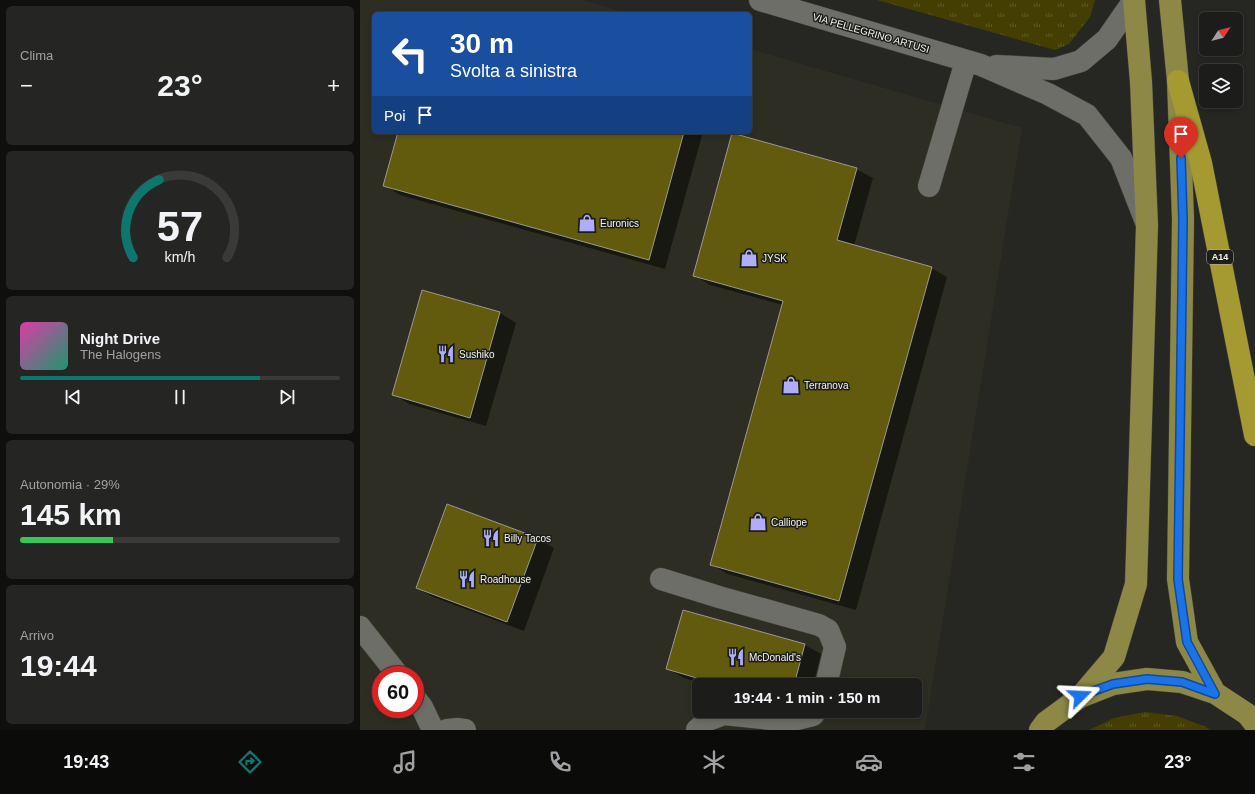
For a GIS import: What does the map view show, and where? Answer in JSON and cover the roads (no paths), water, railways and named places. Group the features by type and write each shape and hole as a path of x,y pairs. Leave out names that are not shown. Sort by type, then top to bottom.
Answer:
{"highway":[{"name":"A14","path":"1178,81 1201,162 1255,435"}],"main road":[{"path":"1040,730 1046,722 1080,696 1114,658 1136,584 1147,225 1141,82 1134,0"},
{"path":"1170,0 1178,81 1183,220 1178,579 1187,642 1215,694"},
{"path":"1080,696 1113,684 1147,679 1182,682 1215,694 1246,714 1255,724"}],"street":[{"name":"VIA PELLEGRINO ARTUSI","path":"760,0 973,63"},
{"path":"973,63 1054,69 1081,61 1108,39 1134,0"},
{"path":"930,186 973,63"},
{"path":"973,63 1048,94 1087,115 1120,158 1147,225"},
{"path":"661,578 719,597 819,625 828,630 835,647 828,678"},
{"path":"360,627 391,666"},
{"path":"424,711 433,730"},
{"path":"697,730 708,720 713,718"},
{"path":"761,718 789,721 801,718"},
{"path":"447,730 464,730"}],"place":[{"name":"Euronics","path":"587,223"},
{"name":"JYSK","path":"749,258"},
{"name":"Sushiko","path":"446,354"},
{"name":"Terranova","path":"791,385"},
{"name":"Calliope","path":"758,522"},
{"name":"Billy Tacos","path":"491,538"},
{"name":"Roadhouse","path":"467,579"},
{"name":"McDonald's","path":"736,657"}]}
